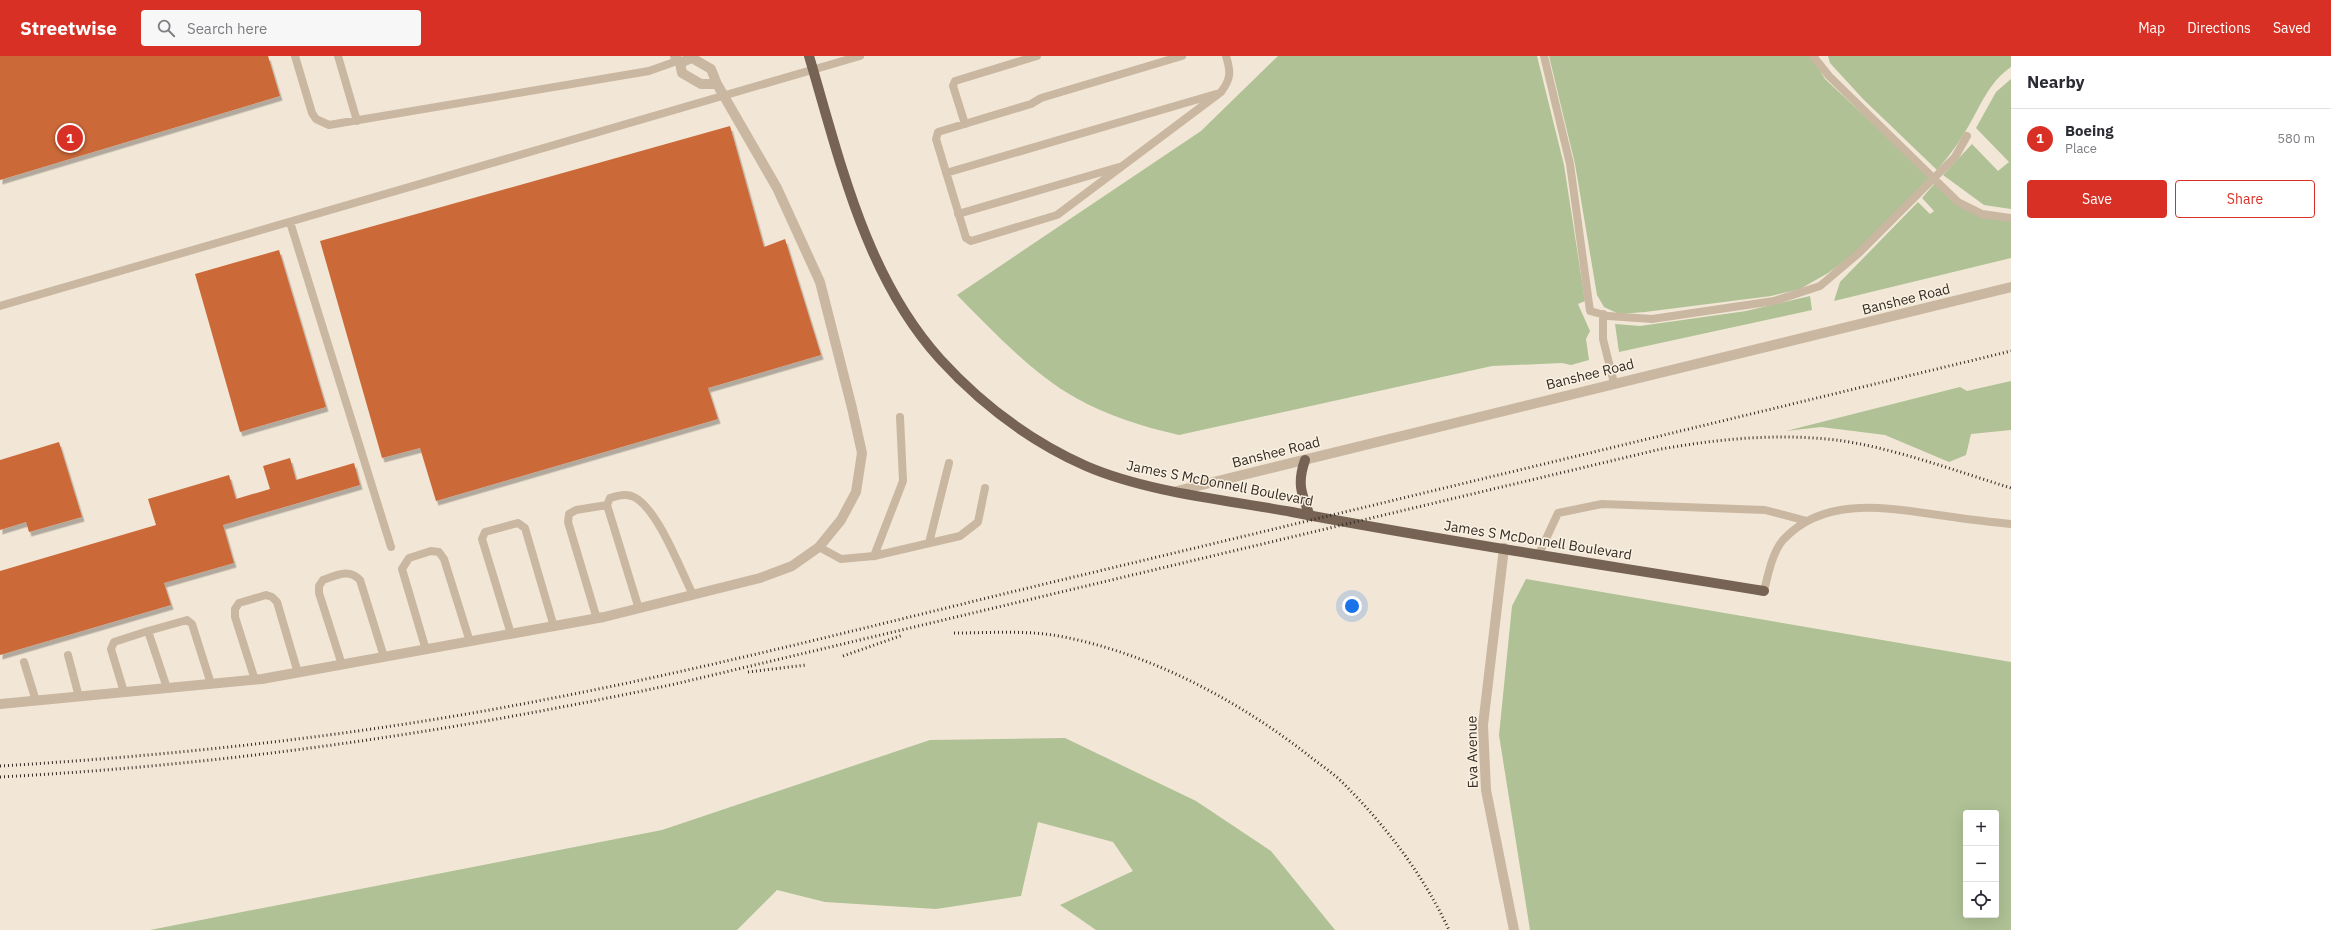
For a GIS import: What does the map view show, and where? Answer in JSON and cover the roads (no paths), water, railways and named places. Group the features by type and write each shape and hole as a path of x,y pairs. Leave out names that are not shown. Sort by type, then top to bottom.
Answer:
{"main road":[{"name":"James S McDonnell Boulevard","path":"809,56 850,190 869,246 902,307 939,358 989,405 1013,425 1040,442 1087,466 1136,483 1310,516 1764,591"},
{"path":"1305,460 1300,476 1300,488 1310,516"}],"street":[{"path":"0,704 255,680 597,619 766,576 792,566 818,547 841,520 856,492 862,453 820,282 777,188 717,84 712,69 692,58 677,60 682,73 701,84 717,84"},
{"name":"Banshee Road","path":"1177,491 2011,287"},
{"name":"Eva Avenue","path":"1504,548 1483,725 1486,790 1514,930"}],"lane":[{"path":"295,56 316,119 328,125 649,71 677,60"},
{"path":"338,56 357,120"},
{"path":"0,306 860,56"},
{"path":"965,124 953,86 955,81 1037,56"},
{"path":"1182,56 1041,98 1031,104 938,132 936,139 966,238 971,241 1057,215 1221,92 1229,82 1229,66 1226,56"},
{"path":"1544,56 1570,164 1590,311 1602,314 1652,319 1774,300 1820,286 1859,253 1955,157 1967,136"},
{"path":"1814,56 1829,76 1958,202 1982,214 2011,218"},
{"path":"946,173 1221,92"},
{"path":"958,214 1124,165"},
{"path":"290,222 391,548"},
{"path":"1602,314 1604,339 1614,383"},
{"path":"874,556 903,481 900,418"},
{"path":"929,543 949,464"},
{"path":"818,547 841,560 874,556 960,536 978,522 985,488"},
{"path":"639,609 607,505 610,498 623,495 634,497 648,508 693,595"},
{"path":"1539,554 1558,514 1602,504 1765,510 1807,521"},
{"path":"597,619 568,522 569,514 576,510 607,505"},
{"path":"1764,591 1771,565 1782,541 1800,524 1834,510 1889,507 2011,524"},
{"path":"511,634 482,539 485,532 518,523 525,528 554,626"},
{"path":"426,650 402,569 408,558 431,551 438,552 444,559 470,642"},
{"path":"342,665 319,593 319,586 323,580 346,573 354,574 360,580 384,657"},
{"path":"255,680 235,616 235,609 239,603 266,595 272,597 277,602 298,673"},
{"path":"124,692 111,649 114,642 187,620 192,624 211,684"},
{"path":"148,631 167,688"},
{"path":"68,655 79,697"},
{"path":"24,662 36,701"}],"railway":[{"path":"0,766 205,750 273,742 408,724 608,687 801,644 2011,351"},
{"path":"0,777 85,772 255,755 424,731 591,701 675,684 1683,445 1770,437 1836,440 1857,443 1901,454 2011,488"},
{"path":"954,633 1007,632 1046,634 1093,644 1158,666 1221,697 1251,715 1330,771 1358,798 1402,851 1439,909 1449,930"},
{"path":"843,656 903,635"},
{"path":"748,672 806,665"}],"place":[{"name":"Boeing","path":"70,138"}]}
